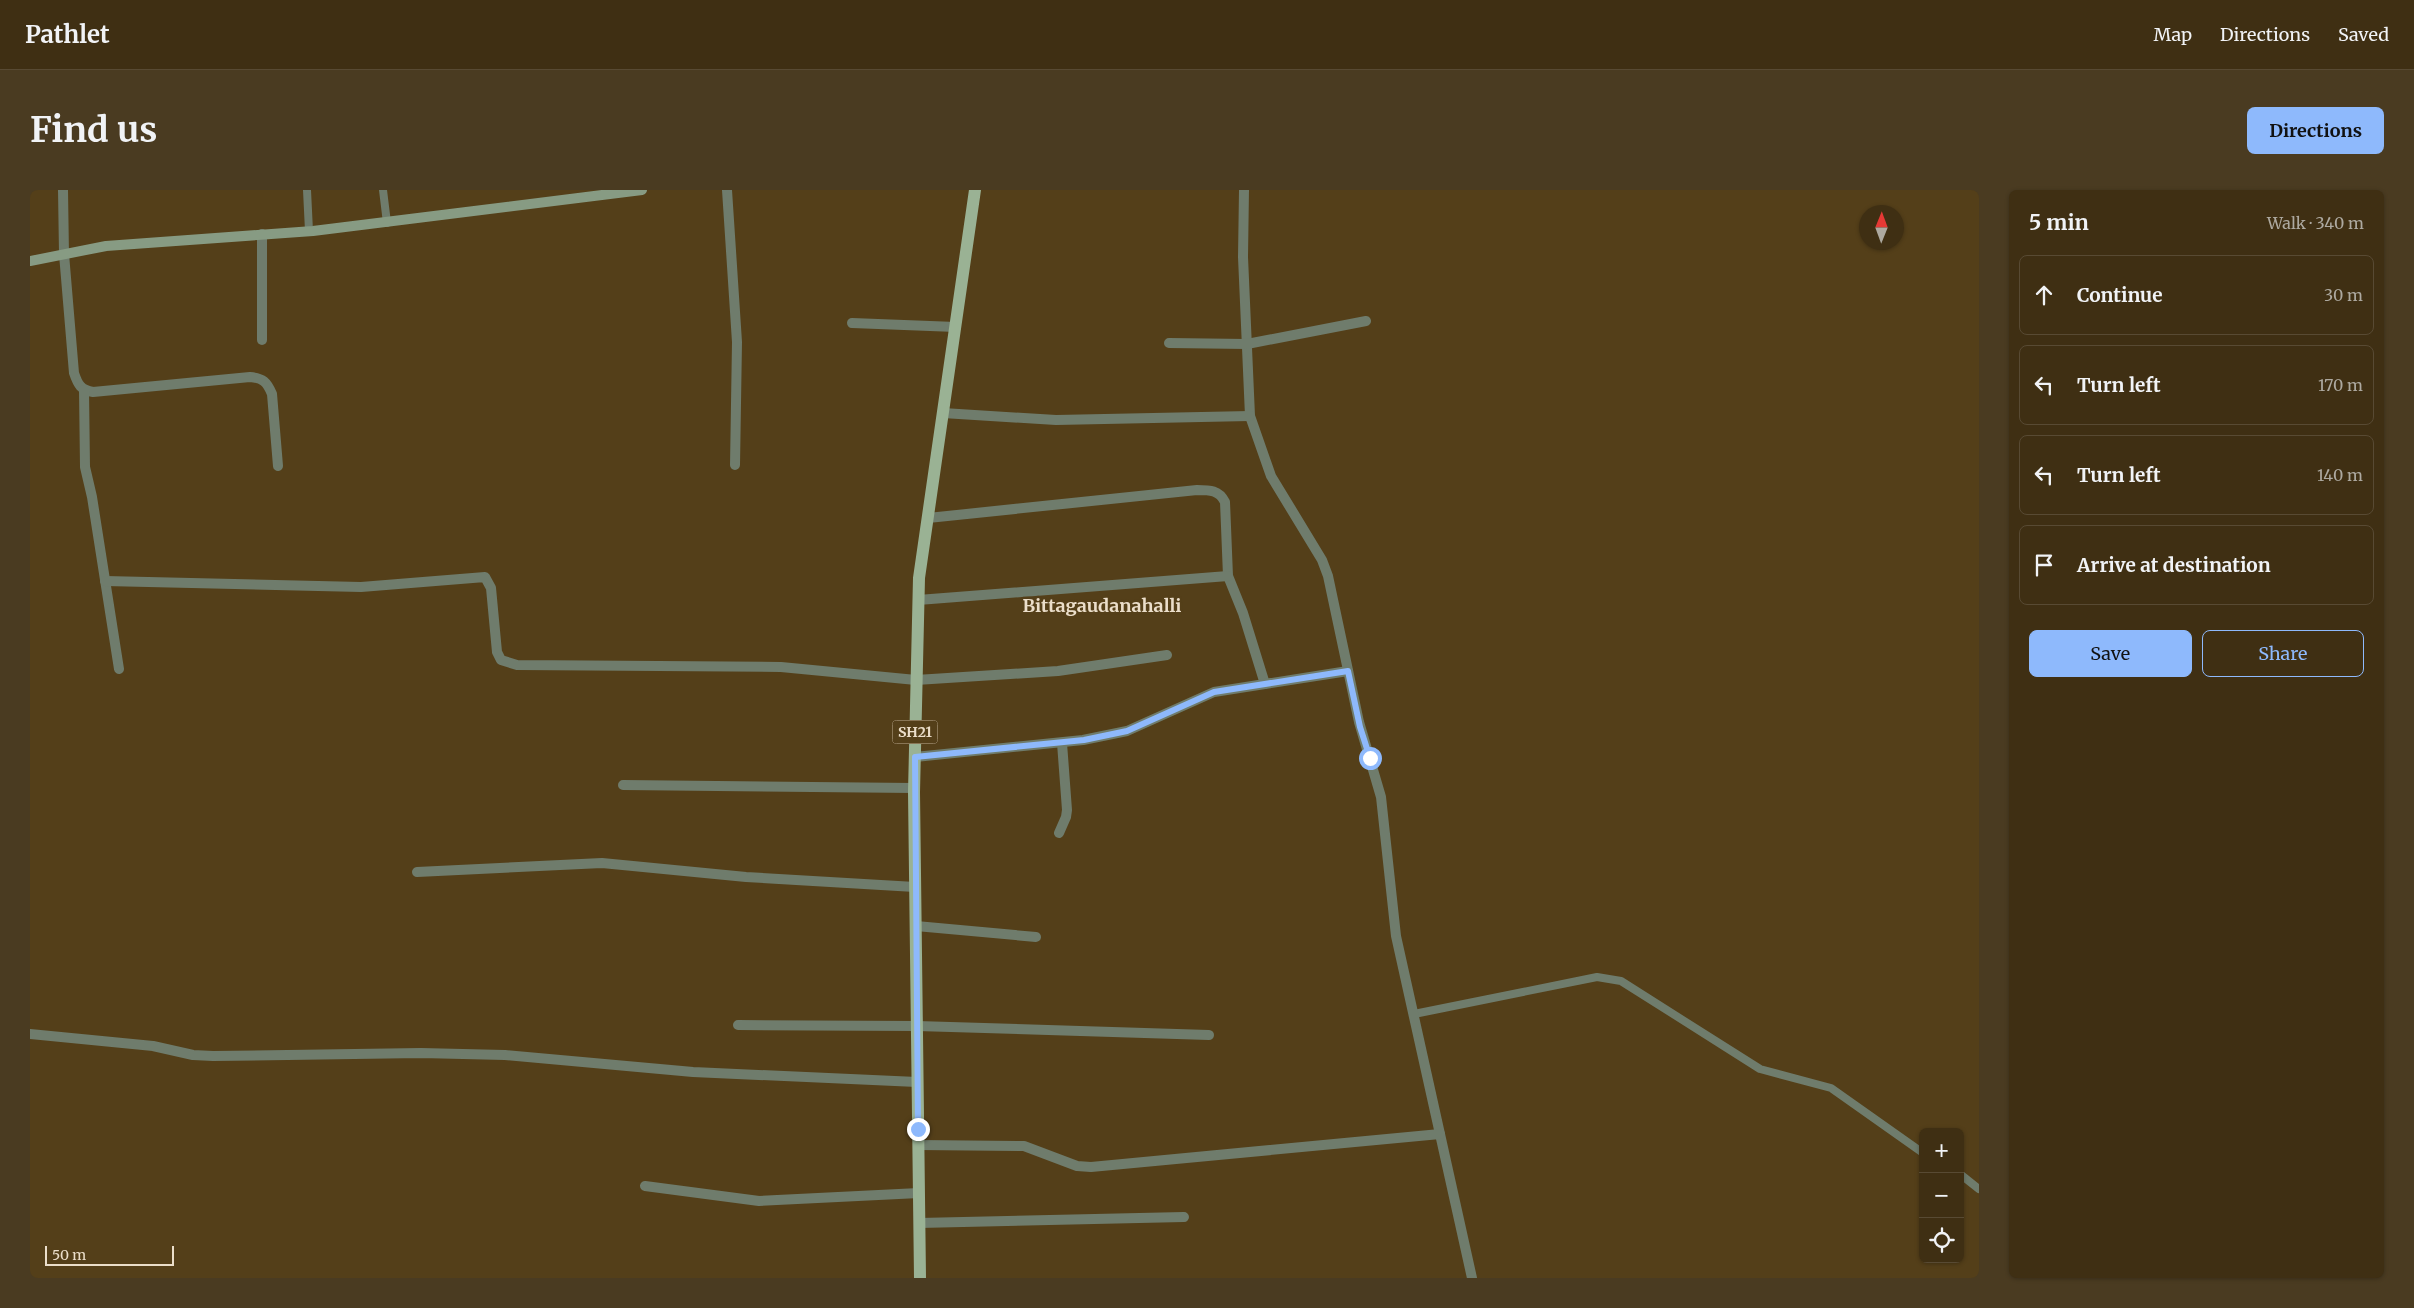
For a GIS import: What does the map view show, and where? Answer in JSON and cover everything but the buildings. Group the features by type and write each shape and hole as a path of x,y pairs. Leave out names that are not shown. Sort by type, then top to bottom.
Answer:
{"main road":[{"name":"SH21","path":"920,1278 914,788 919,578 975,190"}],"street":[{"path":"63,190 64,254 74,373 78,384 84,390 93,392 250,377 261,378 268,384 272,394 278,466"},
{"path":"30,261 106,246 309,231 387,223 642,190"},
{"path":"727,190 737,342 735,465"},
{"path":"1244,190 1243,256 1250,416 1271,476 1326,567 1360,727 1381,797 1395,927 1472,1278"},
{"path":"262,234 262,340"},
{"path":"1169,343 1247,344 1366,321"},
{"path":"852,323 956,327"},
{"path":"84,390 85,467 119,669"},
{"path":"943,414 1056,420 1250,416"},
{"path":"928,518 1197,490 1213,490 1221,495 1225,502 1228,576 1243,613 1265,684"},
{"path":"918,600 1228,576"},
{"path":"105,581 361,587 485,577 491,588 497,652 501,660 507,663 781,667 916,680 1058,672 1167,655"},
{"path":"915,757 1062,742 1127,731 1203,696 1348,671"},
{"path":"1059,833 1067,810 1062,742"},
{"path":"623,785 914,788"},
{"path":"417,872 602,863 746,877 915,887"},
{"path":"916,926 1036,937"},
{"path":"738,1025 917,1026 1209,1035"},
{"path":"30,1034 153,1046 193,1055 421,1053 505,1055 703,1072 917,1082"},
{"path":"918,1145 1024,1146 1077,1166 1092,1167 1440,1134"},
{"path":"645,1186 759,1201 919,1193"},
{"path":"919,1223 1184,1218"}],"lane":[{"path":"307,190 309,231"},
{"path":"384,190 387,223"},
{"path":"1414,1014 1597,977 1615,980 1760,1069 1831,1088 1919,1150"},
{"path":"1964,1177 1979,1189"}],"district":[{"name":"Bittagaudanahalli","path":"1102,606"}],"route":[{"path":"918,1129 915,757 1084,740 1127,731 1141,726 1214,692 1348,671 1360,727 1370,758"}]}
